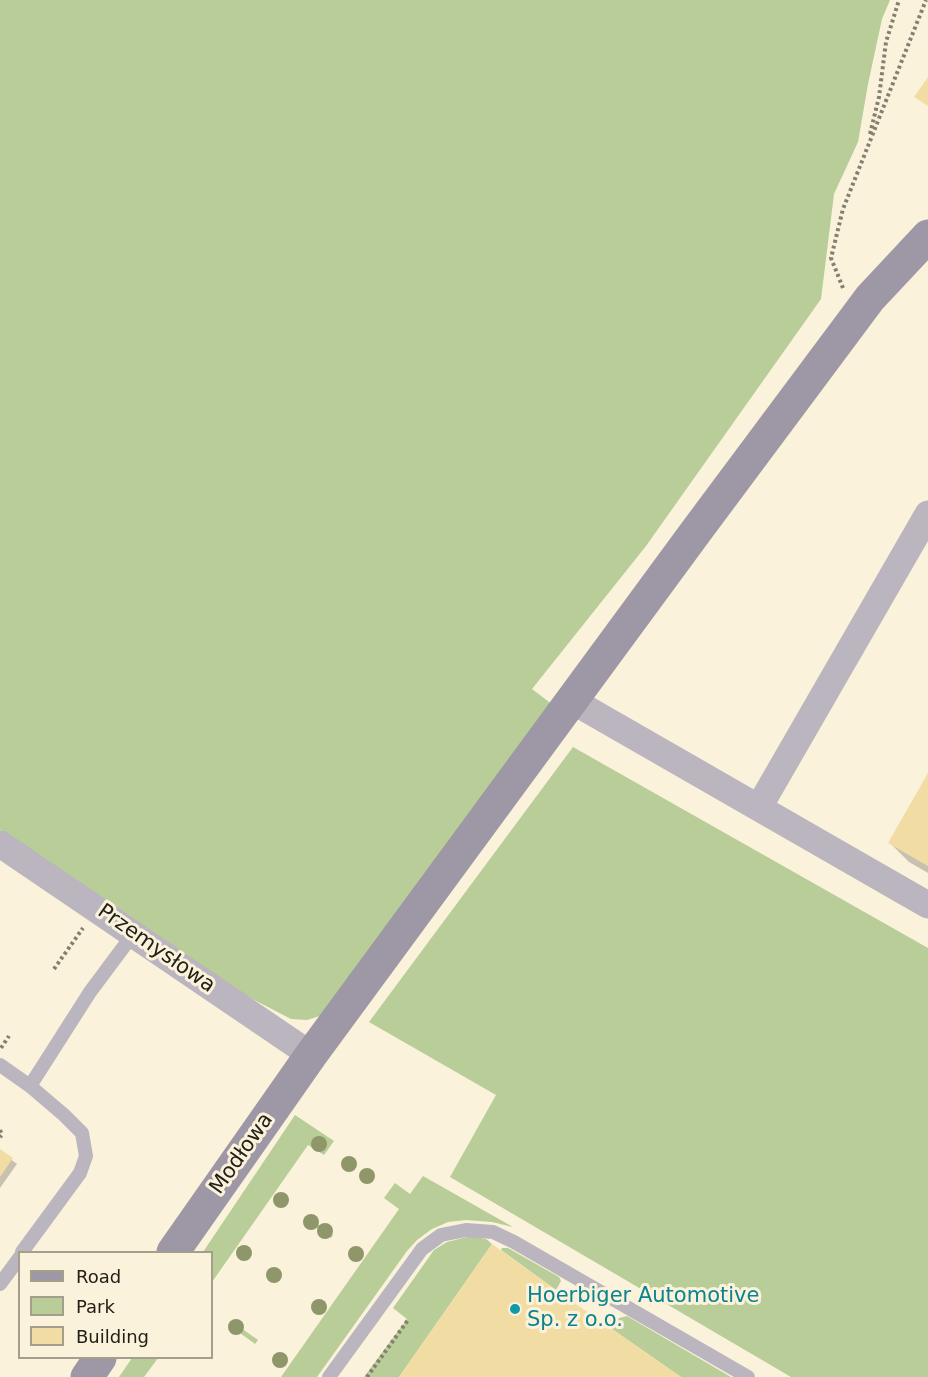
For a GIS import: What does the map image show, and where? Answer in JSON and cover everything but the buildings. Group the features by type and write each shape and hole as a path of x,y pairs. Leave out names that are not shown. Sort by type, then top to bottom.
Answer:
{"street":[{"name":"Modłowa","path":"174,1251 311,1055 862,308 928,236"},
{"path":"759,807 928,514"},
{"path":"571,700 928,905"},
{"name":"Przemysłowa","path":"0,844 311,1055"},
{"path":"87,1377 99,1359"}],"lane":[{"path":"30,1086 90,992 134,933"},
{"path":"0,1065 30,1086 82,1134 86,1156 80,1173 23,1251"},
{"path":"329,1377 422,1249 441,1235 466,1230 493,1232 514,1242 748,1377"},
{"path":"0,1284 18,1260"}],"path":[{"path":"866,150 879,97 886,42 899,0"},
{"path":"862,308 842,286 831,258 843,209 926,0"},
{"path":"54,969 86,922"},
{"path":"0,1049 9,1036"},
{"path":"0,1130 2,1135 0,1137"},
{"path":"367,1377 408,1320"}],"green space":[{"path":"0,0 890,0 882,19 858,142 834,194 821,299 646,546 532,689 553,705 323,1015 307,1020 291,1019 239,992 0,830"},
{"path":"573,747 928,948 928,1377 791,1377 450,1177 496,1095 369,1022"},
{"path":"295,1115 334,1141 324,1155 308,1145 213,1281 213,1251 204,1251"},
{"path":"423,1176 513,1227 492,1222 466,1220 448,1222 432,1229 407,1251 317,1377 281,1377 399,1209 384,1198 395,1183 410,1194"},
{"path":"306,1216 333,1235 331,1238 304,1219"},
{"path":"471,1236 486,1239 492,1244 399,1377 364,1377 407,1319 393,1308 434,1250 447,1242"},
{"path":"508,1248 559,1277 561,1281 556,1290 501,1250"},
{"path":"627,1316 731,1377 681,1377 612,1329 619,1318"},
{"path":"231,1321 258,1340 255,1344 229,1325"},
{"path":"131,1359 157,1359 144,1377 119,1377"}],"place":[{"name":"Hoerbiger Automotive Sp. z o.o.","path":"515,1309"}]}
